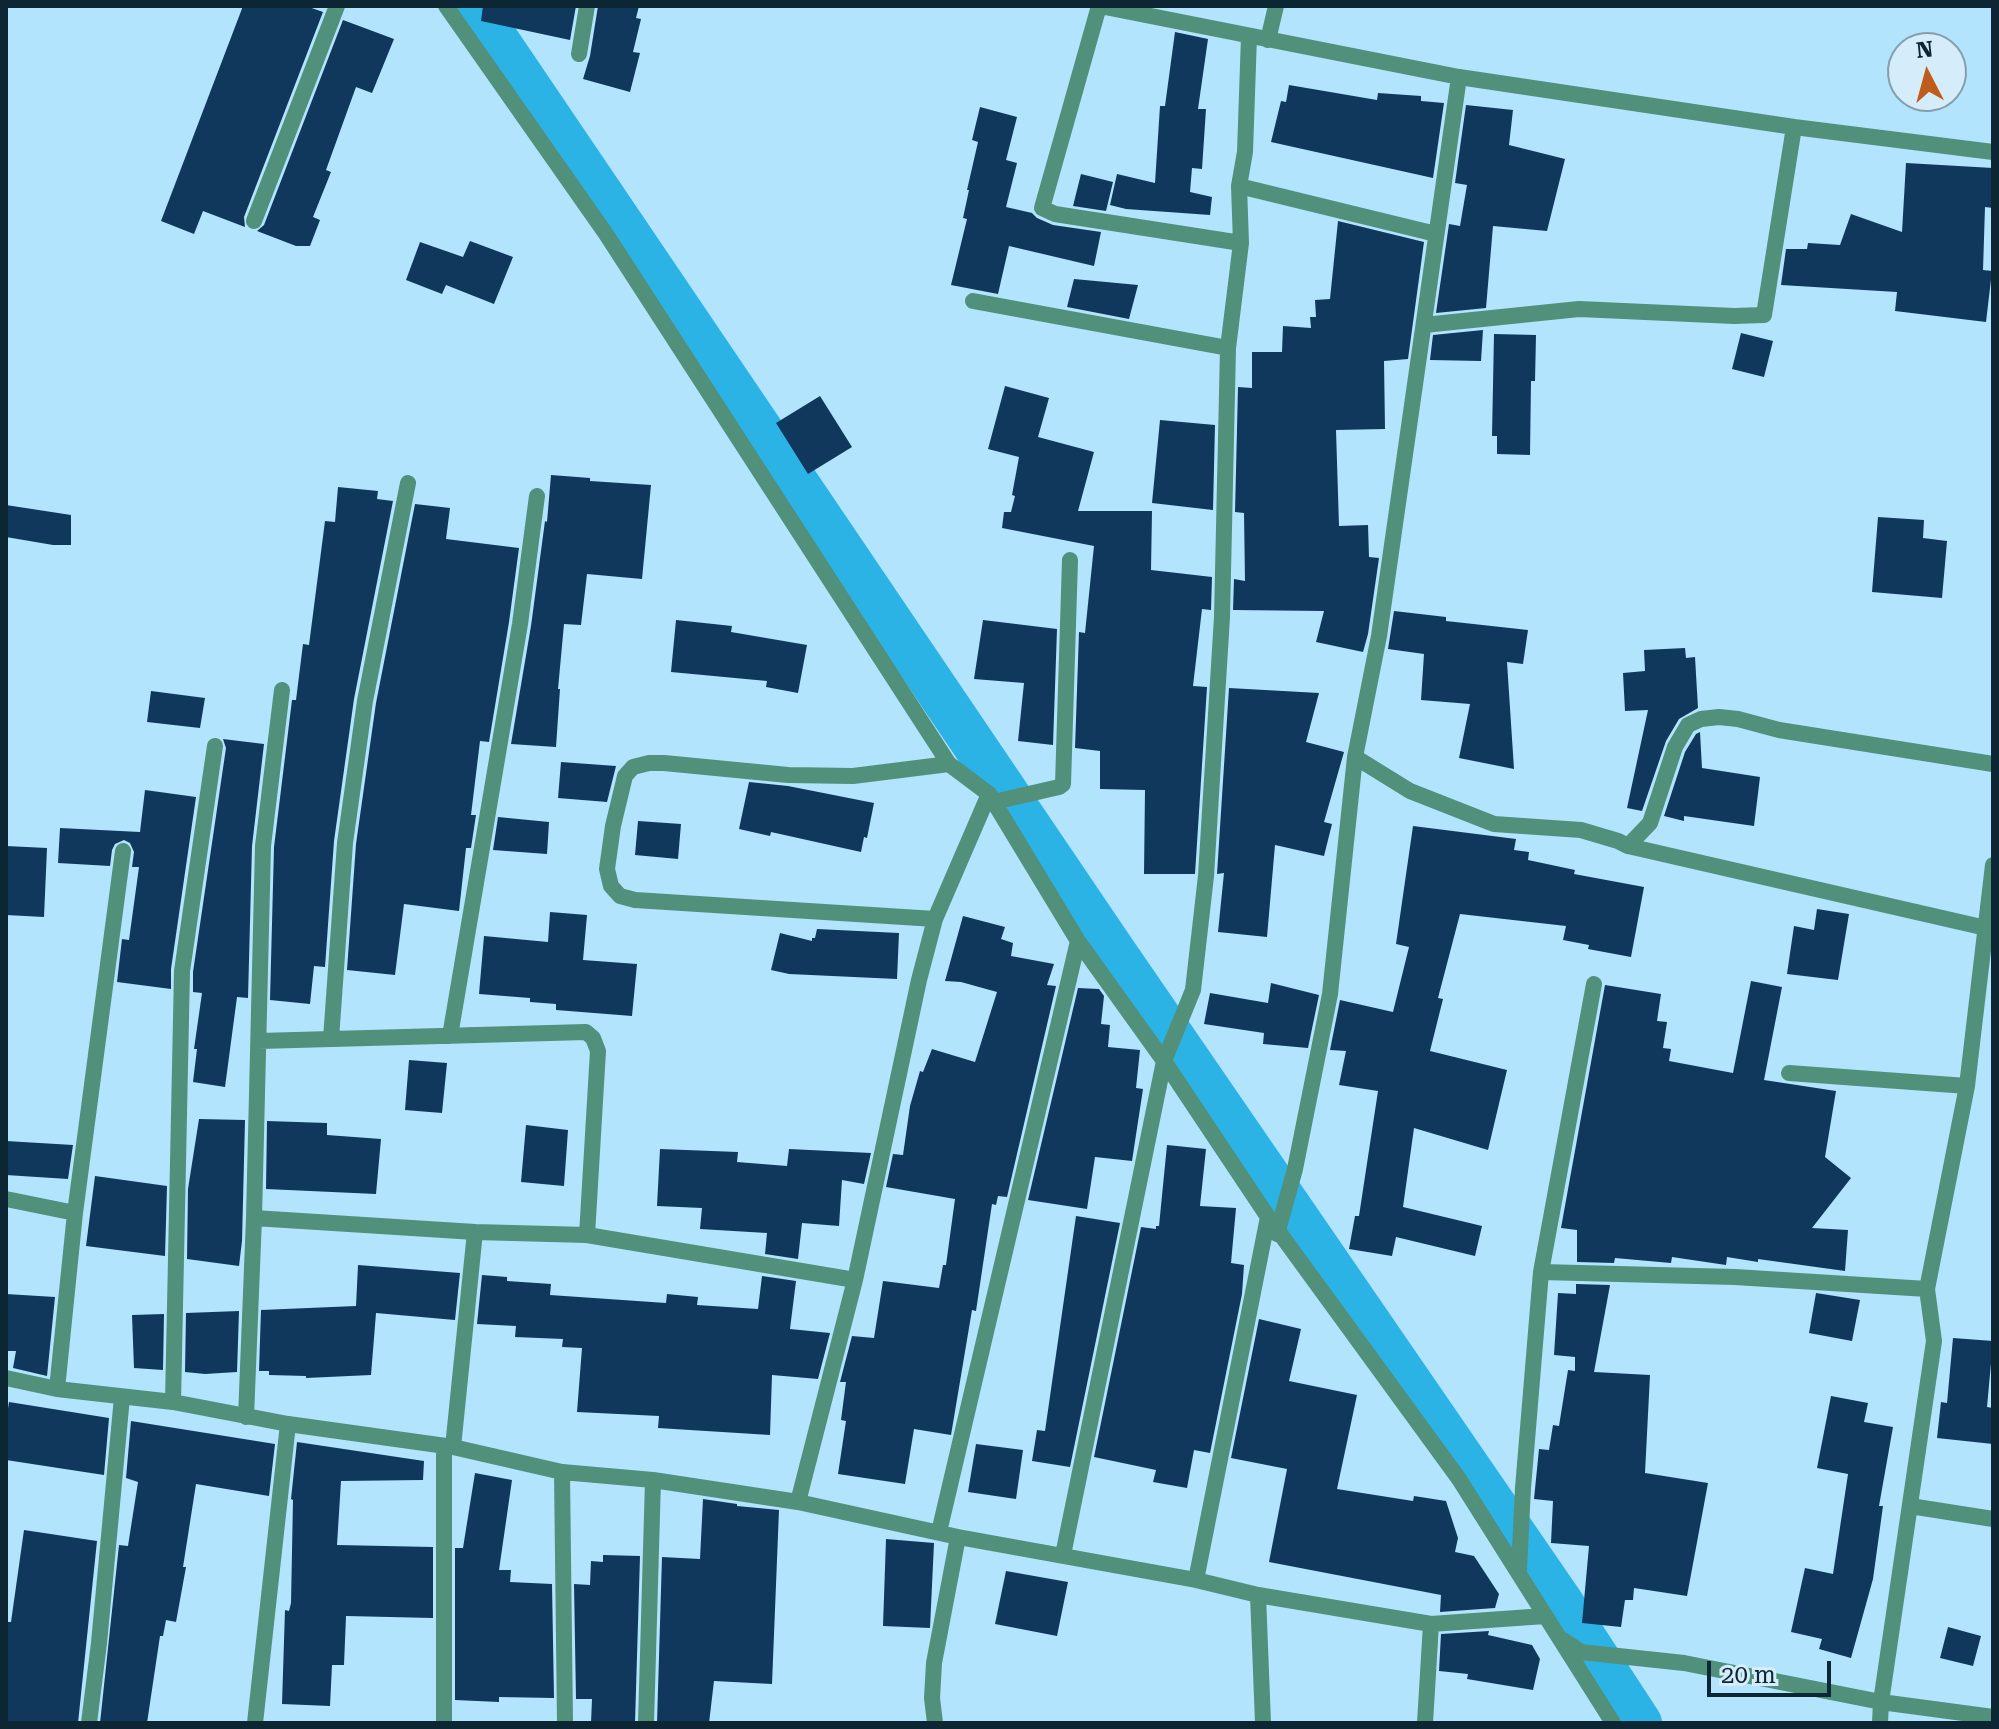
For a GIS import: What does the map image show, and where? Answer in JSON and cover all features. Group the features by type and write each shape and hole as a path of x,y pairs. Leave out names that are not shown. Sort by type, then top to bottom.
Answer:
{"street":[{"path":"254,221 337,6"},
{"path":"446,6 606,234 949,764 992,798 1078,941 1164,1061 1268,1217 1459,1479 1613,1723"},
{"path":"579,54 587,6"},
{"path":"1268,40 1276,6"},
{"path":"1241,243 1055,214 1042,208 1108,7 1459,77 1794,127 1993,152"},
{"path":"1063,1555 1164,1061 1193,990 1206,876 1222,617 1228,348 1241,243 1239,186 1245,152 1249,36"},
{"path":"1268,1217 1277,1234 1295,1169 1330,994 1355,757 1379,636 1459,77"},
{"path":"1424,325 1579,309 1764,315 1794,127"},
{"path":"1239,186 1436,234"},
{"path":"973,301 1228,348"},
{"path":"331,1039 345,843 365,701 408,483"},
{"path":"450,1036 520,624 537,496"},
{"path":"992,798 1053,789 1063,784 1070,560"},
{"path":"246,1417 263,846 282,690"},
{"path":"1628,846 1650,823 1675,747 1688,725 1701,719 1738,719 1779,730 1993,764"},
{"path":"173,1402 182,971 215,746"},
{"path":"1355,757 1410,791 1494,824 1581,830 1628,846 1986,928"},
{"path":"935,919 635,900 620,896 611,886 607,869 625,776 633,767 664,763 788,775 853,776 949,764"},
{"path":"798,1502 855,1280 919,980 935,919 992,798"},
{"path":"57,1389 75,1213 123,851"},
{"path":"1880,1723 1934,1341 1927,1289 1967,1086 1993,865"},
{"path":"939,1532 1078,941"},
{"path":"1519,1572 1541,1272 1594,984"},
{"path":"259,1041 586,1032 593,1038 598,1051 587,1235"},
{"path":"1789,1073 1967,1086"},
{"path":"6,1199 75,1213"},
{"path":"1196,1580 1268,1217"},
{"path":"254,1218 475,1232 587,1235 855,1280"},
{"path":"444,1723 449,1446 475,1232"},
{"path":"1541,1272 1735,1277 1927,1289"},
{"path":"6,1378 57,1389 173,1402 288,1424 449,1446 562,1472 653,1480 798,1502 958,1537 1196,1580 1258,1595 1431,1624 1545,1616"},
{"path":"89,1723 122,1397"},
{"path":"255,1723 288,1424"},
{"path":"562,1472 565,1723"},
{"path":"646,1723 653,1480"},
{"path":"1910,1506 1993,1519"},
{"path":"935,1723 932,1698 934,1663 958,1537"},
{"path":"1258,1595 1263,1723"},
{"path":"1425,1723 1431,1624"},
{"path":"1559,1637 1581,1652 1684,1663 1881,1702 1993,1717"}],"building":[{"path":"243,6 306,6 323,12 244,217 245,227 203,211 194,234 161,221"},
{"path":"483,6 576,6 570,40 481,21"},
{"path":"598,6 639,6 636,18 641,19 633,52 640,53 630,92 583,79"},
{"path":"343,20 394,39 372,93 356,87 326,170 331,172 313,217 320,220 310,246 296,246 257,231 264,225"},
{"path":"1175,32 1208,39 1198,109 1206,109 1202,169 1192,168 1190,192 1212,197 1210,215 1110,205 1117,174 1155,183 1160,106 1165,106"},
{"path":"1289,85 1377,100 1378,93 1421,96 1421,101 1444,103 1433,178 1271,142 1281,101 1286,102"},
{"path":"1466,105 1513,110 1509,145 1565,159 1547,231 1493,226 1486,308 1436,313 1449,224 1460,226 1467,185 1455,183"},
{"path":"980,107 1017,117 1006,160 1017,163 1006,207 1032,213 1053,225 1101,232 1094,266 1009,246 998,294 951,285 967,219 963,218 967,190 978,142 972,140"},
{"path":"1906,163 1993,168 1993,208 1985,207 1983,270 1992,271 1986,322 1895,311 1897,292 1781,285 1786,249 1807,249 1808,243 1840,245 1851,214 1902,232"},
{"path":"1081,174 1113,182 1106,211 1073,206"},
{"path":"1338,221 1424,242 1408,359 1384,361 1385,429 1336,430 1339,526 1368,525 1369,557 1379,558 1363,652 1316,642 1324,611 1233,610 1234,579 1245,581 1244,513 1235,512 1238,387 1252,388 1252,352 1282,352 1283,326 1311,328 1310,317 1316,317 1315,300 1330,299"},
{"path":"470,241 513,257 494,304 446,285 442,294 406,280 420,242 463,257"},
{"path":"1074,279 1138,285 1129,319 1067,307"},
{"path":"1483,330 1481,361 1430,360 1433,335"},
{"path":"1741,333 1773,341 1764,377 1732,369"},
{"path":"1494,334 1536,335 1535,381 1531,381 1530,455 1497,454 1497,436 1492,436"},
{"path":"1005,386 1049,398 1038,437 1094,452 1078,511 1152,511 1151,570 1212,577 1211,610 1202,609 1193,686 1207,687 1195,874 1144,874 1145,790 1100,789 1100,751 1075,748 1079,632 1085,633 1094,546 1002,528 1004,512 1011,512 1015,496 1012,495 1019,457 988,449"},
{"path":"820,396 852,447 808,474 776,423"},
{"path":"1160,420 1215,425 1213,510 1152,503"},
{"path":"551,475 651,485 642,579 587,574 581,625 564,624 556,747 511,744 547,522"},
{"path":"338,487 378,491 377,499 393,501 354,699 334,841 325,967 314,966 310,1004 270,1000 274,847 292,700 296,700 303,644 309,645 325,521 335,522"},
{"path":"415,504 450,508 446,539 519,548 489,742 480,741 471,815 476,815 471,848 466,848 459,911 404,904 395,975 347,970 356,844 376,703"},
{"path":"6,505 71,515 71,545 6,537"},
{"path":"1878,517 1924,520 1923,538 1947,541 1942,598 1872,592"},
{"path":"1394,611 1446,617 1446,621 1528,630 1523,664 1507,662 1514,769 1459,758 1470,704 1421,700 1424,654 1388,649"},
{"path":"676,620 732,626 731,632 807,645 798,693 766,687 767,681 671,672"},
{"path":"983,620 1057,629 1053,745 1018,741 1024,683 974,679"},
{"path":"1685,648 1686,658 1695,657 1698,708 1679,719 1666,741 1642,811 1627,808 1648,710 1625,711 1623,673 1645,671 1644,650"},
{"path":"1229,688 1319,693 1306,742 1344,752 1324,822 1332,824 1324,856 1275,845 1267,937 1218,932 1224,873 1217,874"},
{"path":"151,691 205,698 200,728 147,722"},
{"path":"1700,732 1702,768 1760,777 1754,826 1684,816 1684,821 1664,816 1685,752"},
{"path":"223,739 264,744 252,846 248,998 237,997 225,1087 193,1082 202,993 193,992 193,972 226,748"},
{"path":"561,762 616,766 607,802 558,798"},
{"path":"749,782 788,786 874,803 861,852 771,832 770,836 739,829"},
{"path":"145,790 196,797 171,969 171,989 117,982 122,939 129,940 139,867 132,867 134,852 130,843 124,840 115,844 110,866 58,863 60,828 140,832"},
{"path":"498,817 549,822 547,854 493,850"},
{"path":"638,821 681,824 678,859 635,855"},
{"path":"1413,826 1516,839 1514,850 1529,852 1528,860 1575,870 1574,874 1644,887 1631,957 1588,949 1589,945 1563,940 1566,926 1460,914 1438,998 1443,999 1430,1051 1507,1070 1488,1150 1414,1128 1403,1207 1482,1226 1475,1256 1396,1237 1392,1256 1349,1249 1355,1216 1359,1216 1378,1091 1339,1085 1346,1051 1330,1050 1340,1000 1393,1012 1409,947 1396,944"},
{"path":"6,846 47,848 44,917 6,915"},
{"path":"1817,909 1849,914 1838,980 1787,974 1794,926 1814,930"},
{"path":"550,912 587,915 583,960 637,964 632,1016 556,1010 556,1004 530,1002 530,998 479,994 484,936 548,942"},
{"path":"963,916 1005,927 1001,939 1013,943 1011,956 1054,964 1047,985 1056,986 1007,1197 998,1196 996,1205 992,1204 976,1311 972,1310 951,1435 914,1429 905,1484 838,1474 846,1421 841,1420 846,1382 840,1382 852,1336 874,1338 883,1281 939,1288 943,1265 946,1265 955,1199 886,1187 893,1154 903,1155 910,1106 920,1071 923,1072 932,1049 975,1062 997,992 945,981"},
{"path":"817,929 899,933 897,979 789,974 771,970 780,933 812,941"},
{"path":"1751,981 1782,987 1764,1080 1836,1091 1825,1157 1851,1178 1812,1228 1848,1230 1845,1271 1727,1257 1726,1265 1672,1257 1671,1263 1615,1258 1614,1263 1577,1262 1577,1230 1561,1228 1605,985 1661,994 1657,1021 1667,1022 1663,1048 1671,1049 1669,1061 1733,1073"},
{"path":"1271,983 1319,995 1308,1048 1263,1044 1264,1033 1204,1024 1210,993 1268,1003"},
{"path":"1078,988 1099,989 1104,996 1101,1024 1110,1025 1108,1047 1140,1050 1136,1088 1143,1089 1132,1161 1095,1157 1087,1209 1028,1200"},
{"path":"409,1060 447,1063 442,1113 405,1110"},
{"path":"199,1119 245,1120 239,1266 187,1259 188,1189"},
{"path":"267,1121 327,1123 327,1135 381,1139 376,1194 266,1189"},
{"path":"526,1125 568,1130 564,1186 521,1182"},
{"path":"6,1141 73,1145 68,1179 6,1175"},
{"path":"1167,1145 1206,1149 1200,1206 1236,1208 1231,1263 1244,1265 1242,1294 1210,1453 1194,1450 1187,1488 1153,1482 1156,1470 1094,1457 1141,1227 1156,1229 1159,1226"},
{"path":"660,1149 738,1152 737,1162 787,1166 789,1149 871,1153 864,1184 842,1180 839,1226 802,1223 798,1259 765,1254 767,1233 700,1229 702,1208 657,1206"},
{"path":"95,1176 167,1186 165,1256 86,1246"},
{"path":"1076,1216 1120,1223 1070,1467 1032,1461 1037,1430 1045,1431"},
{"path":"358,1265 460,1273 455,1320 376,1313 371,1375 306,1378 269,1375 269,1371 259,1371 261,1310 356,1306"},
{"path":"482,1275 507,1277 507,1281 551,1284 550,1295 666,1303 667,1294 698,1297 697,1305 758,1309 762,1276 796,1281 790,1329 830,1333 818,1379 772,1375 770,1435 658,1428 659,1416 577,1412 582,1348 562,1347 563,1339 515,1337 516,1326 477,1324"},
{"path":"1576,1284 1610,1285 1594,1372 1650,1375 1645,1473 1708,1483 1687,1596 1634,1588 1633,1600 1625,1600 1621,1627 1582,1623 1589,1546 1551,1543 1553,1501 1534,1499 1539,1449 1549,1450 1553,1425 1559,1426 1568,1370 1575,1371 1575,1357 1554,1355 1558,1293 1576,1294"},
{"path":"1816,1293 1860,1300 1852,1341 1809,1333"},
{"path":"6,1294 55,1297 47,1376 13,1368 16,1351 6,1351"},
{"path":"239,1311 237,1372 185,1372 186,1313"},
{"path":"164,1314 163,1370 134,1368 132,1315"},
{"path":"1259,1319 1301,1329 1289,1381 1357,1395 1337,1489 1413,1501 1414,1496 1446,1501 1458,1538 1455,1552 1474,1556 1499,1594 1495,1608 1440,1612 1441,1595 1269,1562 1287,1469 1231,1458"},
{"path":"1953,1338 1993,1341 1987,1407 1993,1408 1993,1444 1937,1438 1941,1402 1947,1403"},
{"path":"1831,1396 1868,1403 1864,1422 1893,1427 1879,1506 1883,1506 1873,1579 1851,1658 1819,1649 1822,1639 1791,1632 1805,1568 1833,1574 1848,1474 1817,1468"},
{"path":"9,1402 109,1418 104,1475 6,1460"},
{"path":"131,1421 275,1444 269,1496 196,1484 176,1622 166,1620 163,1636 160,1636 147,1723 100,1723 119,1545 128,1546 138,1482 126,1478"},
{"path":"297,1442 424,1461 423,1480 341,1481 337,1545 433,1547 433,1618 346,1616 344,1665 332,1665 330,1706 282,1704 285,1610 289,1611 291,1603 291,1499"},
{"path":"976,1444 1023,1450 1016,1499 968,1492"},
{"path":"475,1473 512,1480 499,1570 511,1570 510,1582 552,1584 554,1698 499,1697 499,1702 455,1700 455,1548 463,1548"},
{"path":"703,1499 779,1510 772,1684 714,1681 709,1723 657,1723 662,1557 700,1559"},
{"path":"24,1530 97,1541 78,1723 6,1723 6,1622 11,1622"},
{"path":"886,1539 934,1543 930,1628 883,1626"},
{"path":"603,1555 640,1556 635,1723 591,1723 592,1699 576,1699 574,1584 590,1585 591,1561 603,1562"},
{"path":"1006,1571 1068,1582 1057,1636 995,1624"},
{"path":"1948,1627 1981,1636 1973,1666 1940,1658"},
{"path":"1489,1631 1488,1635 1532,1645 1540,1659 1533,1690 1467,1679 1468,1674 1439,1671 1441,1634"}],"waterway":[{"path":"474,6 1113,950 1561,1602 1640,1723"}]}
